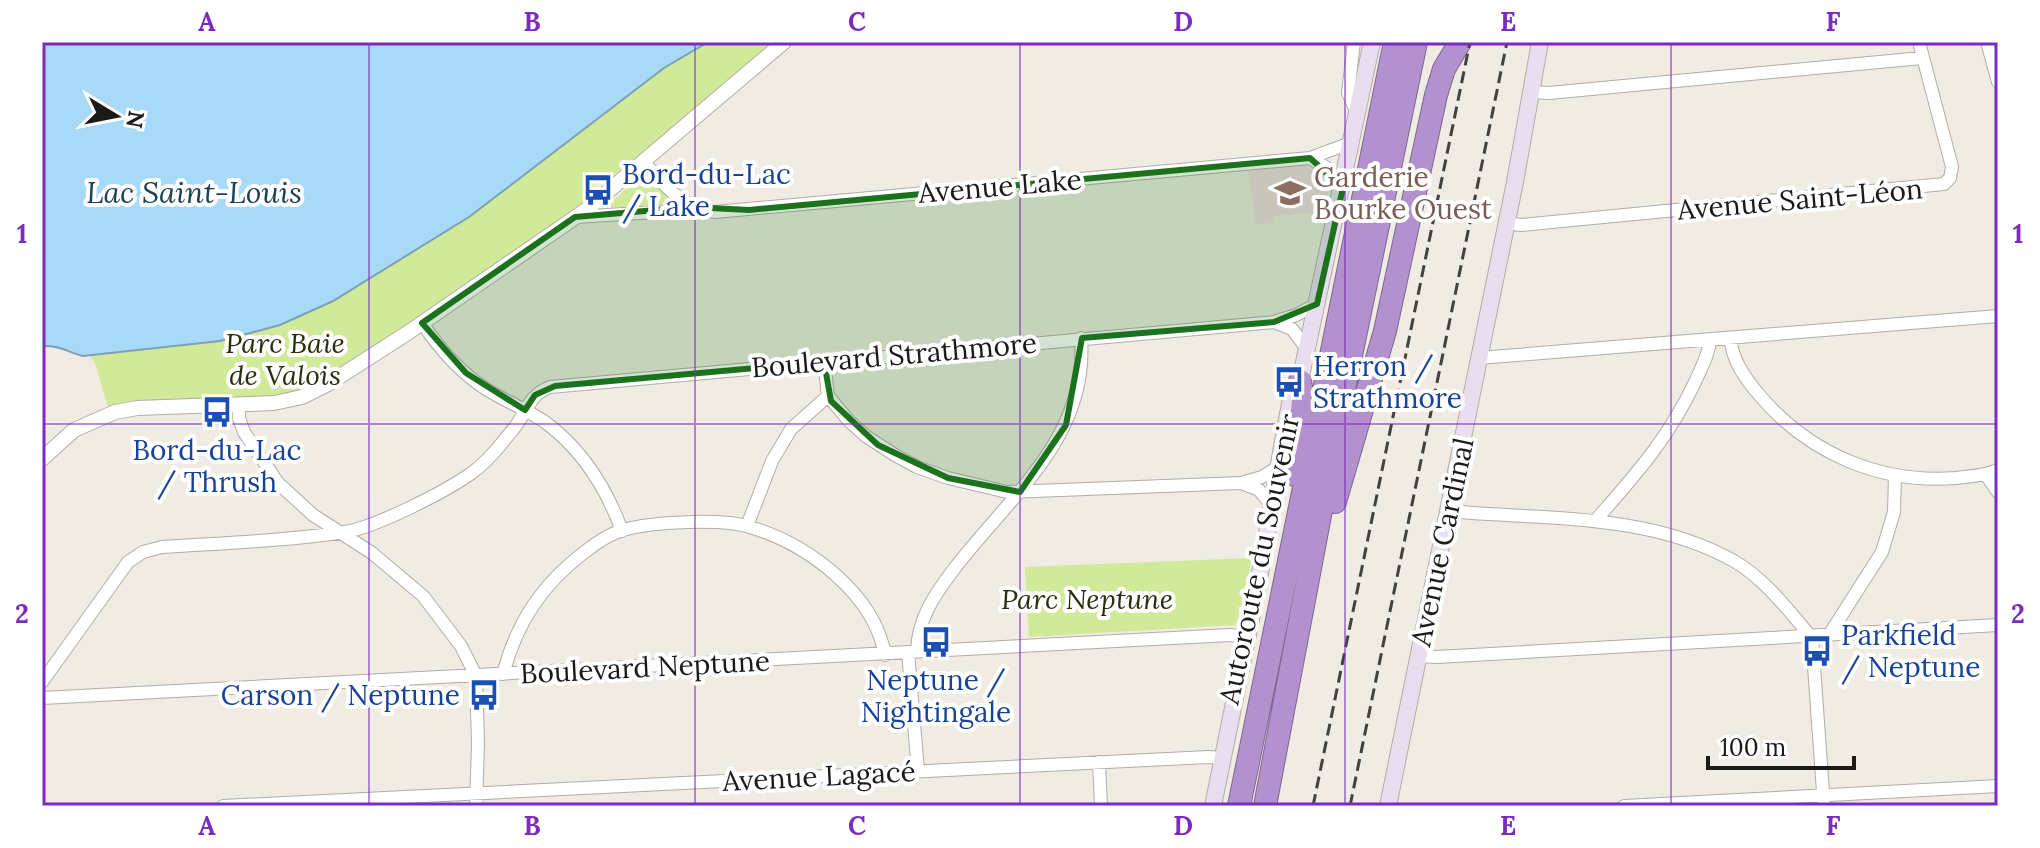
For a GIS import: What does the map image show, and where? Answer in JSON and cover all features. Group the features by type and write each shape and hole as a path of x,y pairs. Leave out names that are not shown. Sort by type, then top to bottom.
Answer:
{"highway":[{"name":"Autoroute du Souvenir","path":"1239,806 1395,42"},
{"name":"Autoroute du Souvenir","path":"1265,806 1342,399 1416,42"},
{"path":"1307,592 1382,342 1432,112 1444,69 1460,42"},
{"path":"1290,554 1296,445 1303,401 1300,381"}],"main road":[{"path":"1213,806 1291,399 1300,381 1372,42"},
{"name":"Avenue Cardinal","path":"1388,806 1507,223 1540,42"}],"street":[{"path":"45,452 74,430 115,412 137,408 283,402 311,393 422,323 575,217 784,42"},
{"path":"1354,42 1348,93 1358,115"},
{"name":"Avenue Saint-Léon","path":"1507,223 1521,225 1940,186 1950,178 1952,167 1919,42"},
{"path":"1987,42 1998,82"},
{"path":"1530,92 1549,93 1922,58"},
{"name":"Avenue Lake","path":"575,217 691,207 715,212 749,210 1310,158 1353,142"},
{"path":"1310,158 1327,168 1343,188"},
{"path":"643,161 691,207"},
{"name":"Boulevard Strathmore","path":"42,682 128,562 143,552 162,547 289,539 341,532 379,520 456,484 494,452 535,395 555,386 1274,322 1317,304"},
{"path":"1479,358 1998,316"},
{"path":"1274,322 1292,329 1307,349"},
{"path":"422,323 466,373 553,429 590,465 622,531"},
{"path":"918,771 913,651 918,634 932,599 1020,492 1066,425 1079,379 1081,338"},
{"path":"1731,339 1732,351 1750,385 1790,426 1840,459 1866,470 1895,476 1939,479 1992,473 1998,492"},
{"path":"1596,520 1665,437 1686,400 1708,352 1710,340"},
{"path":"824,361 828,396 867,437 917,467 1002,492 1241,483 1262,477 1278,467"},
{"path":"747,526 772,461 784,440 791,429 828,396"},
{"path":"239,405 240,424 269,472 313,515 372,553 423,596 461,646 476,676 476,800"},
{"path":"1829,635 1882,552 1894,512 1895,476"},
{"path":"1241,483 1259,490 1272,506"},
{"path":"1447,511 1596,520 1684,539 1736,562 1774,594 1812,638 1823,801"},
{"path":"503,674 511,644 529,610 561,570 596,544 622,531 662,524 702,522 747,526 782,539 832,572 857,597 880,633 885,655"},
{"path":"1418,656 1812,638 1998,625"},
{"name":"Boulevard Neptune","path":"42,698 885,655 913,651 1230,635 1247,637"},
{"name":"Avenue Lagacé","path":"223,806 476,800 918,771 1222,758"},
{"path":"1099,762 1101,806"},
{"path":"1624,806 1823,801 1998,786"}],"highlighted area":[{"path":"1310,158 1343,188 1317,304 1274,322 1082,338 1066,425 1020,492 948,478 878,445 831,401 824,362 555,386 535,395 525,410 466,373 422,323 575,217 691,207 749,210"}],"shaded area":[{"name":"Garderie Bourke Ouest","path":"1305,165 1322,171 1327,179 1329,190 1325,212 1273,216 1273,223 1256,224 1248,171"}],"green space":[{"name":"Parc Baie de Valois","path":"708,42 773,42 631,163 607,180 596,178 593,185 597,189 591,197 459,291 343,368 319,382 280,396 137,401 108,407 95,363 89,355 220,341 280,325 333,301 469,217 664,68"},
{"path":"644,173 671,200 669,204 605,208"},
{"name":"Parc Neptune","path":"1252,558 1236,625 1029,637 1025,567"}],"water":[{"name":"Lac Saint-Louis","path":"42,42 708,42 664,68 469,217 333,301 280,325 220,341 83,356 42,346"}],"railway":[{"path":"1313,806 1470,42"},
{"path":"1350,806 1507,42"}],"place":[{"name":"Bord-du-Lac / Lake","path":"598,190"},
{"name":"Garderie Bourke Ouest","path":"1290,193"},
{"name":"Herron / Strathmore","path":"1289,382"},
{"name":"Bord-du-Lac / Thrush","path":"217,412"},
{"name":"Neptune / Nightingale","path":"936,642"},
{"name":"Parkfield / Neptune","path":"1817,651"},
{"name":"Carson / Neptune","path":"484,695"}]}
